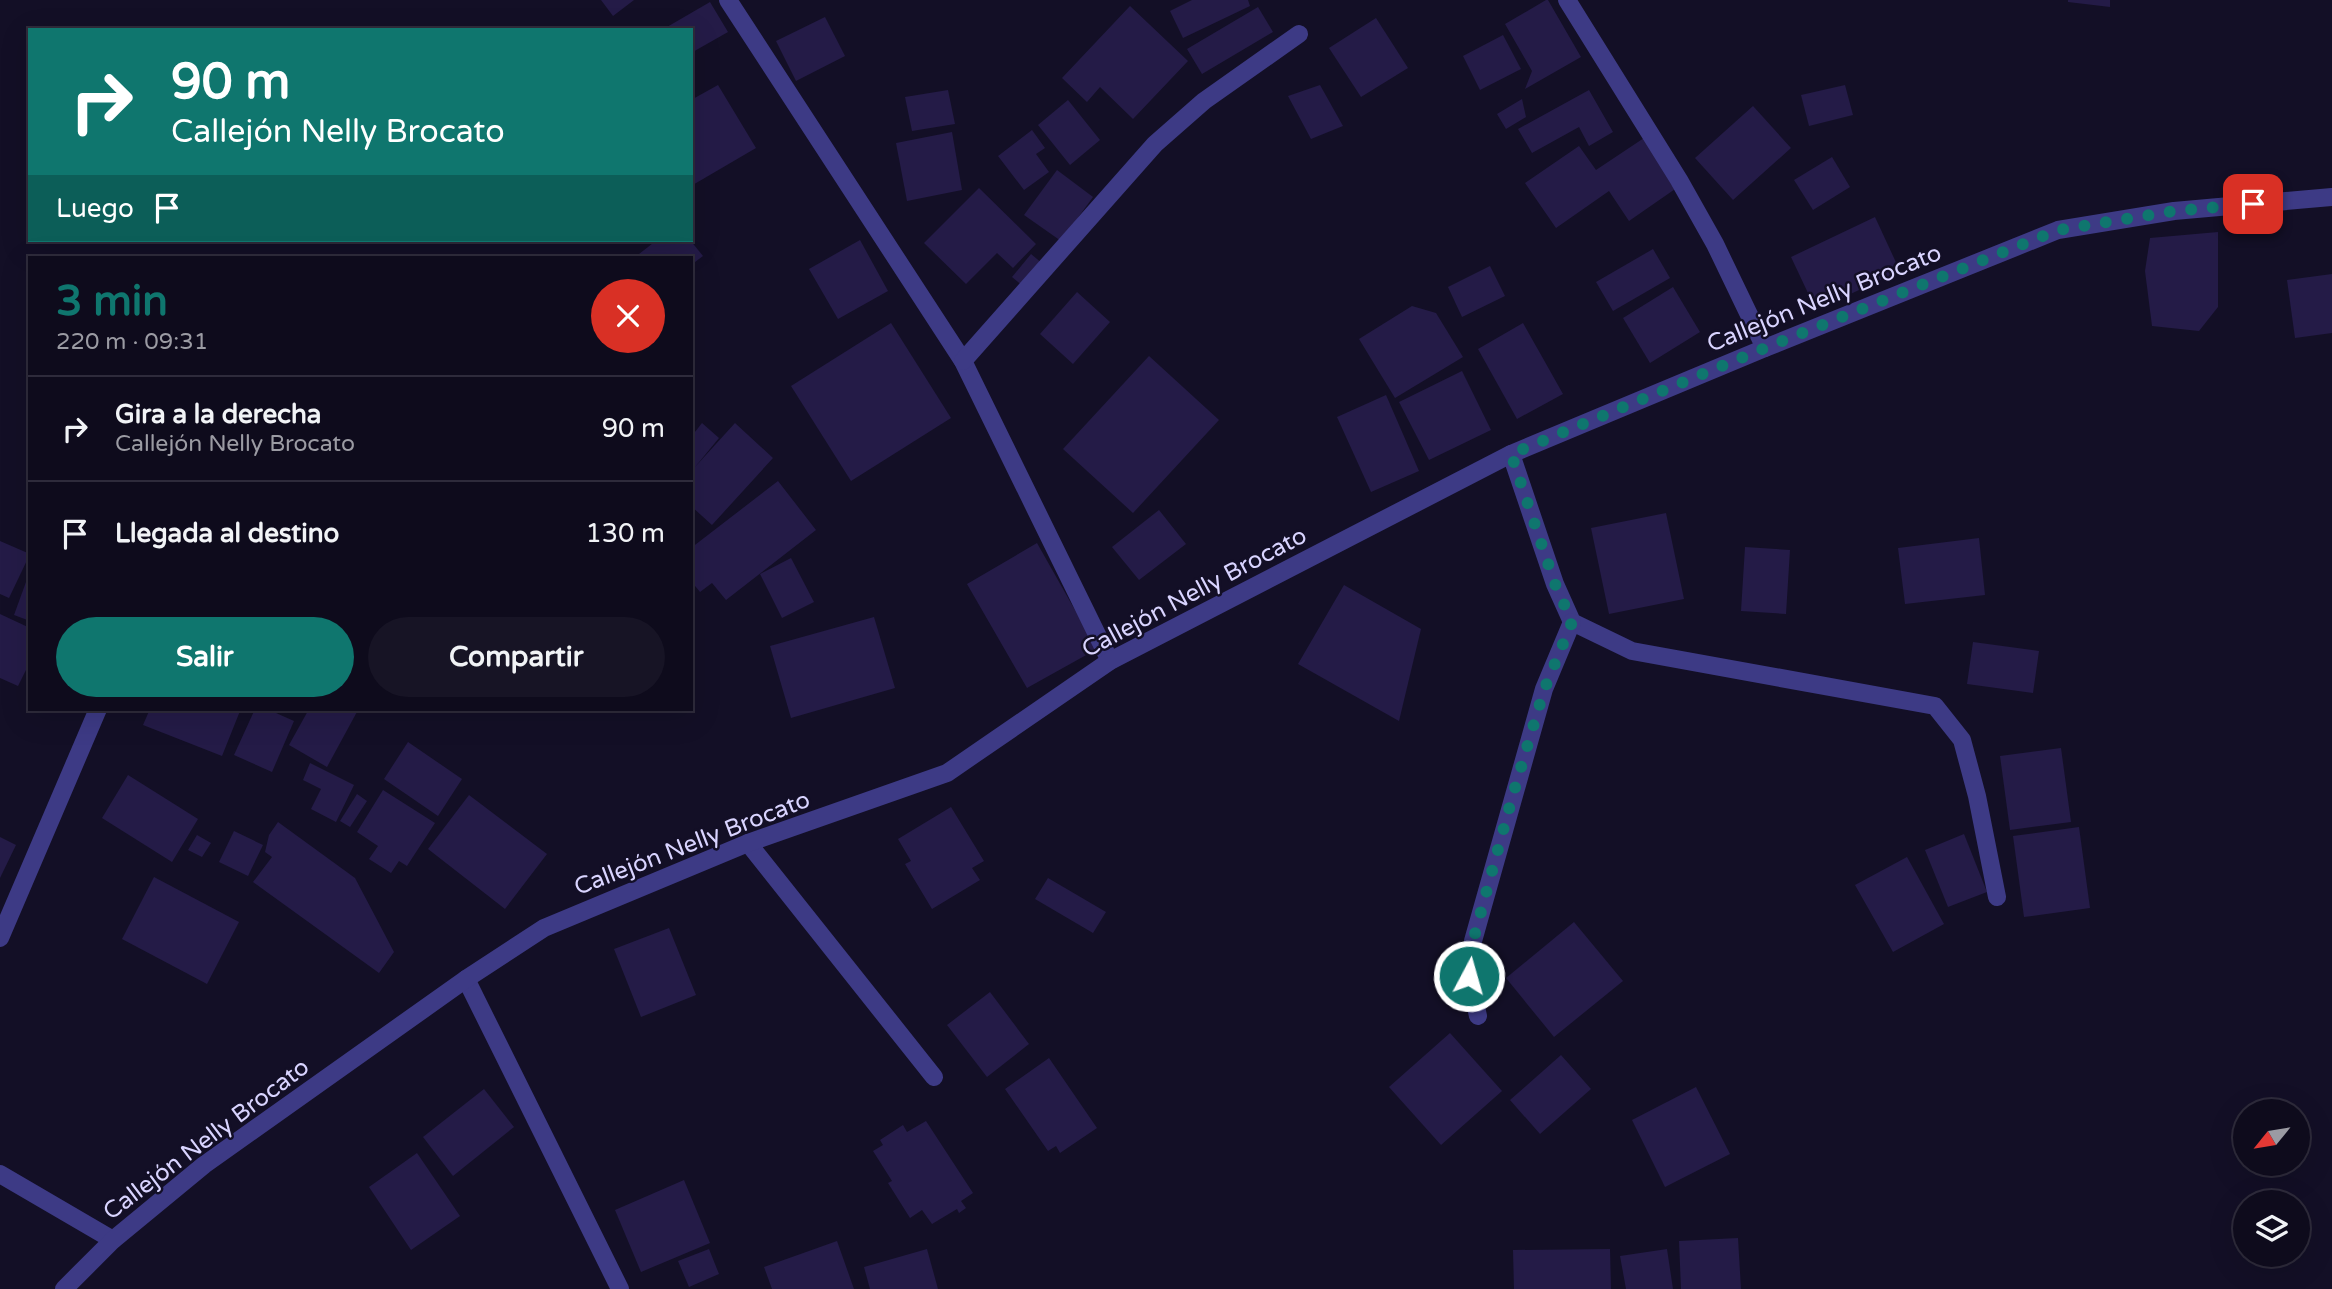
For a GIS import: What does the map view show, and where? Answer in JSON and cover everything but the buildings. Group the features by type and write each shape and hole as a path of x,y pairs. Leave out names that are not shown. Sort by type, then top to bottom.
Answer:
{"street":[{"path":"728,0 963,361 1110,661"},
{"path":"1567,0 1679,180 1715,244 1765,348"},
{"path":"963,361 1155,144 1204,102 1299,34"},
{"name":"Callejón Nelly Brocato","path":"64,1289 113,1240 204,1166 466,979 544,928 748,843 947,773 1110,661 1511,454 2058,230 2174,211 2332,197"},
{"path":"1511,454 1555,584 1572,622 1632,651 1936,706 1962,740 1977,796 1997,897"},
{"path":"1478,1016 1469,976 1473,941 1544,690 1572,622"},
{"path":"0,938 97,711"},
{"path":"748,843 934,1077"},
{"path":"466,979 620,1289"},
{"path":"0,1174 113,1240"}],"route":[{"path":"1469,976 1473,941 1512,798 1544,690 1572,622 1555,584 1511,454 2058,230 2174,211 2253,204"}]}
